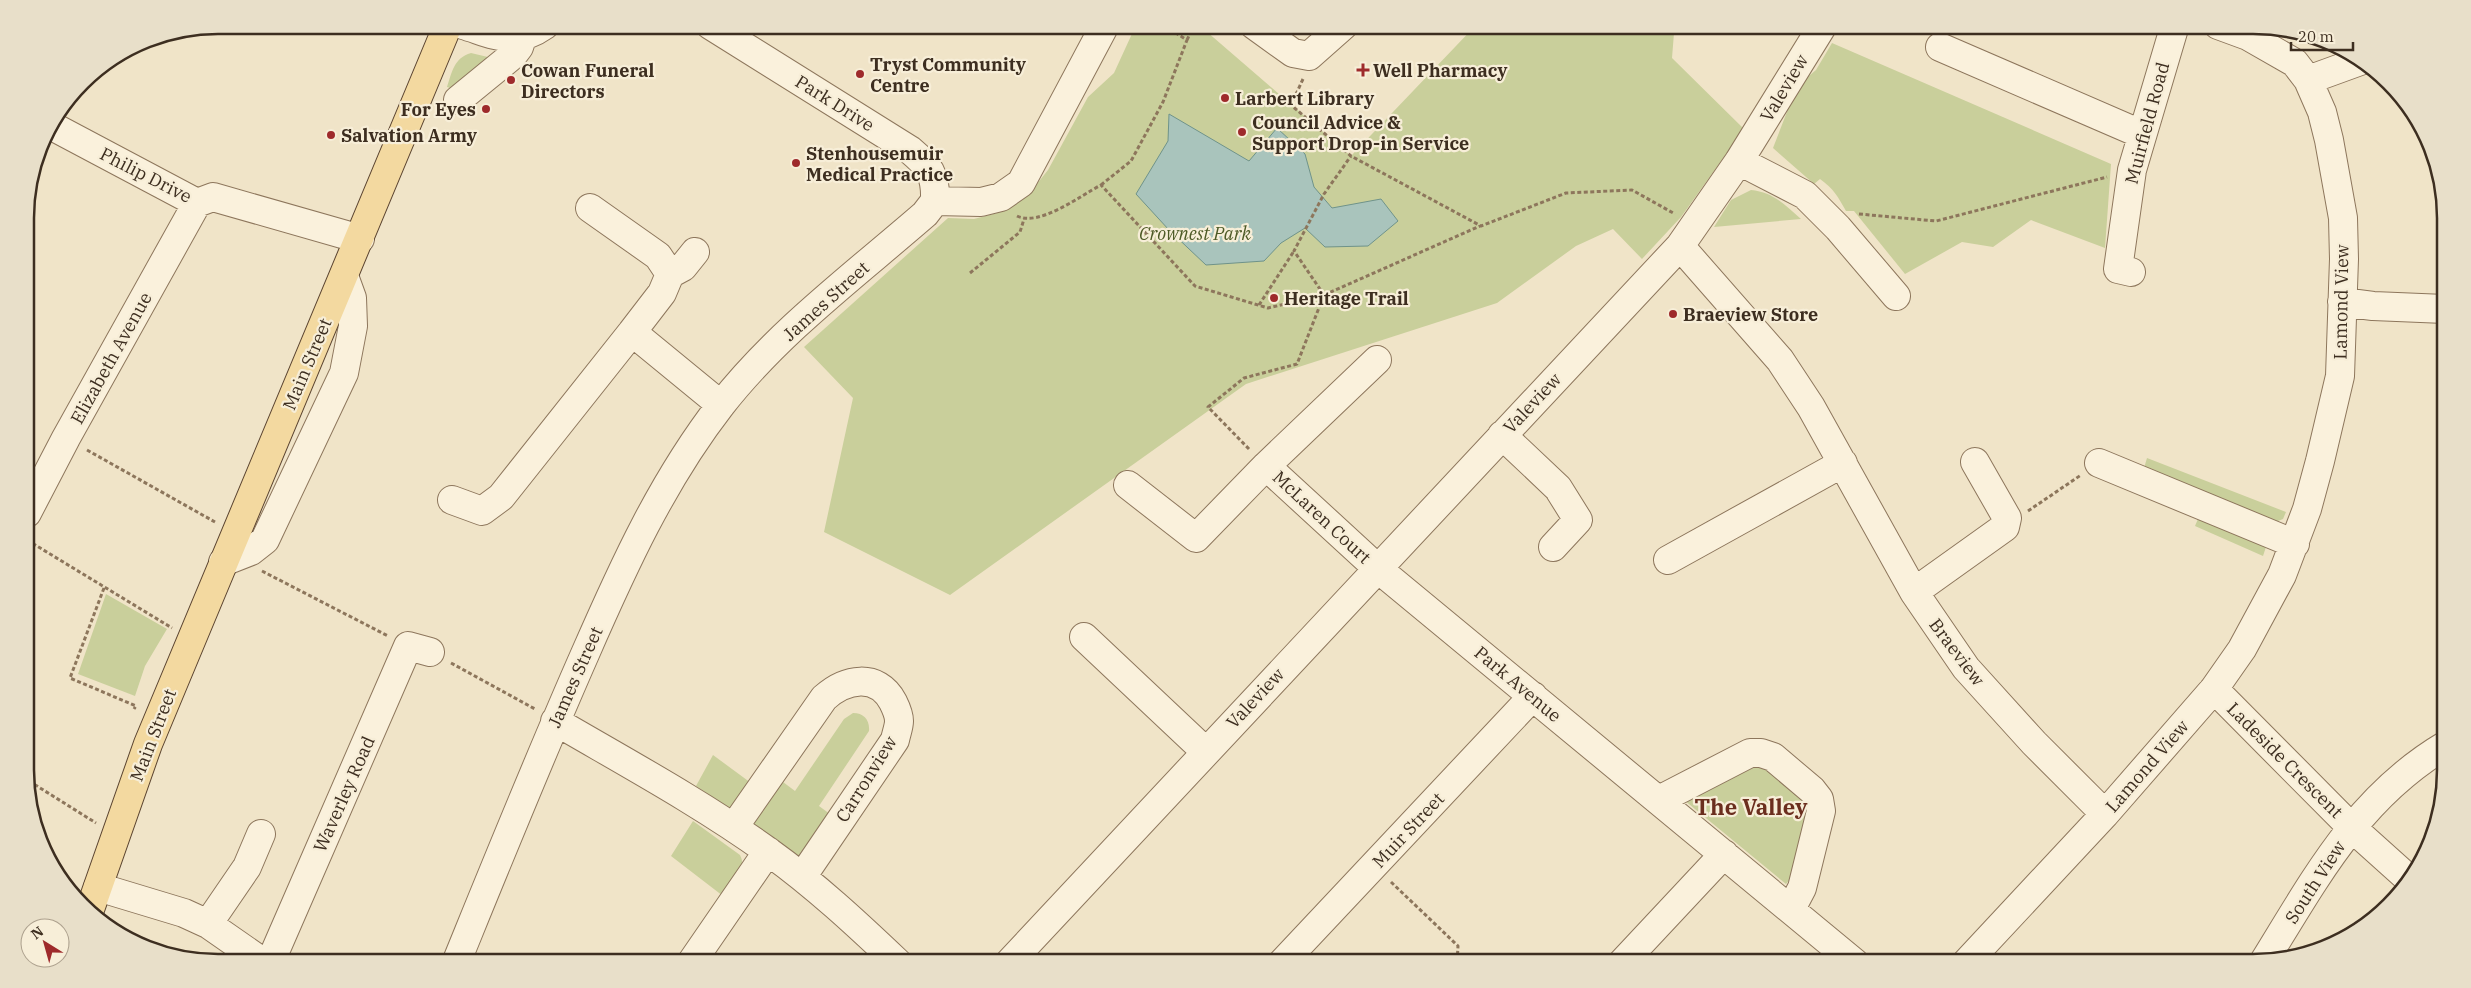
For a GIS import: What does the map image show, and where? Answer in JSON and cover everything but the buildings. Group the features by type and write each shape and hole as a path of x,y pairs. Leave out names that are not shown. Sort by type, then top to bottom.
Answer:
{"main road":[{"name":"Main Street","path":"94,899 103,821 148,744 240,519 360,239 444,34"}],"street":[{"path":"493,34 507,38 525,34"},
{"path":"458,100 513,55 532,34"},
{"name":"Park Drive","path":"724,34 910,150 927,165 936,183 936,200"},
{"path":"936,200 981,202 1001,197 1021,184 1100,34"},
{"path":"1267,34 1293,53 1309,56 1334,34"},
{"name":"Valeview","path":"1017,954 1687,236 1739,161 1817,34"},
{"name":"Muirfield Road","path":"2130,272 2118,269 2132,170 2141,134 2172,34"},
{"path":"2243,34 2302,72 2351,62"},
{"path":"1940,47 2141,134"},
{"name":"Lamond View","path":"1974,954 2105,814 2214,689 2264,612 2294,544 2307,509 2340,376 2342,302 2342,218 2337,181 2322,112 2302,72"},
{"name":"Philip Drive","path":"57,128 197,203 212,197 342,232 360,239"},
{"path":"1739,161 1805,194 1838,228 1896,296"},
{"name":"James Street","path":"460,954 555,721 640,534 678,464 721,405 745,376 777,345 925,214 936,200"},
{"name":"Elizabeth Avenue","path":"34,500 66,438 197,203"},
{"path":"590,208 658,256 670,274"},
{"name":"Braeview","path":"1687,236 1780,360 1811,407 1914,592 1966,668 2000,708 2105,814"},
{"path":"452,500 482,511 501,497 662,293 670,274 683,267 695,252"},
{"name":"Main Street","path":"223,562 251,551 265,540 344,373 353,326 352,298 344,276"},
{"path":"2342,302 2373,306 2437,309"},
{"path":"632,332 721,405"},
{"path":"1128,485 1196,538 1266,466 1377,360"},
{"path":"1502,435 1558,488 1578,520 1553,547"},
{"path":"1914,592 2005,527 2007,518 1975,462"},
{"path":"2099,462 2294,544"},
{"path":"1668,560 1843,463"},
{"name":"McLaren Court","path":"1266,466 1377,568"},
{"name":"Park Avenue","path":"1377,568 1844,954"},
{"path":"1084,637 1204,752"},
{"name":"Waverley Road","path":"274,954 419,649"},
{"name":"Carronview","path":"734,827 824,698 836,687 848,682 864,681 879,687 890,696 896,707 899,720 895,740 802,877"},
{"name":"Ladeside Crescent","path":"2214,689 2351,828 2372,802 2392,783 2437,750"},
{"name":"Muir Street","path":"1291,954 1533,696"},
{"path":"555,721 734,827 802,877 888,954"},
{"path":"1659,800 1750,753 1761,753 1773,757 1812,790 1819,799 1821,811 1802,888 1791,909"},
{"path":"2351,828 2404,875"},
{"name":"South View","path":"2269,954 2317,877 2351,828"},
{"path":"208,924 247,867 261,834"},
{"path":"697,954 768,851"},
{"path":"1630,954 1724,854"},
{"path":"94,899 184,913 208,924 251,954"}],"path":[{"path":"1177,34 1187,40"},
{"path":"1001,197 1008,211 1024,219 1038,219 1101,185 1131,161 1163,102 1190,34"},
{"path":"1309,56 1301,86 1291,104 1351,156 1481,226"},
{"path":"1259,305 1304,234 1324,194 1351,156"},
{"path":"1838,228 1855,214 1936,221 2132,170"},
{"path":"1101,185 1196,286 1268,308 1324,295 1481,226 1566,193 1632,190 1681,217 1687,236"},
{"path":"970,273 1020,232 1024,219"},
{"path":"1294,251 1324,295"},
{"path":"1266,466 1208,407 1244,378 1297,364 1324,295"},
{"path":"66,438 217,524 223,513 240,519"},
{"path":"2005,527 2099,462"},
{"path":"34,544 191,639"},
{"path":"223,562 266,572 419,649 555,721"},
{"path":"104,588 70,678 136,706 132,715"},
{"path":"34,784 103,821"},
{"path":"1375,866 1458,946 1458,954"}],"green space":[{"name":"Crownest Park","path":"1132,34 1209,34 1351,156 1467,34 1674,34 1672,58 1744,129 1681,217 1642,259 1613,229 1576,246 1497,303 1246,384 950,595 824,532 853,398 804,347 948,218 974,219 997,213 1028,195 1048,170 1088,97 1114,73"},
{"path":"1832,43 2111,164 2105,248 2031,220 1993,247 1962,242 1905,274 1854,211 1846,211 1829,186 1820,179 1814,184 1773,148 1797,86 1816,70"},
{"path":"471,53 492,58 453,89 447,87 457,62 465,55"},
{"path":"1751,190 1772,196 1801,219 1714,227 1731,200"},
{"path":"2147,458 2286,512 2283,519 2273,523 2144,468"},
{"path":"2200,514 2266,547 2263,556 2195,526"},
{"path":"106,594 167,629 145,666 135,696 78,674"},
{"path":"853,713 860,714 866,718 869,731 819,806 834,817 802,861 748,822 779,779 795,791 844,719"},
{"path":"713,755 751,783 732,810 696,786"},
{"path":"1763,761 1811,805 1793,876 1786,884 1684,800"},
{"path":"693,821 740,855 742,861 741,871 723,896 671,856"}],"water":[{"path":"1169,114 1249,161 1277,128 1305,154 1314,187 1332,208 1381,199 1398,221 1368,246 1325,247 1305,228 1281,243 1264,261 1206,265 1169,230 1136,194 1168,141"}],"place":[{"name":"Well Pharmacy","path":"1363,70"},
{"name":"Tryst Community Centre","path":"860,74"},
{"name":"Cowan Funeral Directors","path":"511,80"},
{"name":"Larbert Library","path":"1225,98"},
{"name":"For Eyes","path":"486,109"},
{"name":"Council Advice & Support Drop-in Service","path":"1242,132"},
{"name":"Salvation Army","path":"331,135"},
{"name":"Stenhousemuir Medical Practice","path":"796,163"},
{"name":"Heritage Trail","path":"1274,298"},
{"name":"Braeview Store","path":"1673,314"}],"district":[{"name":"The Valley","path":"1751,806"}]}
